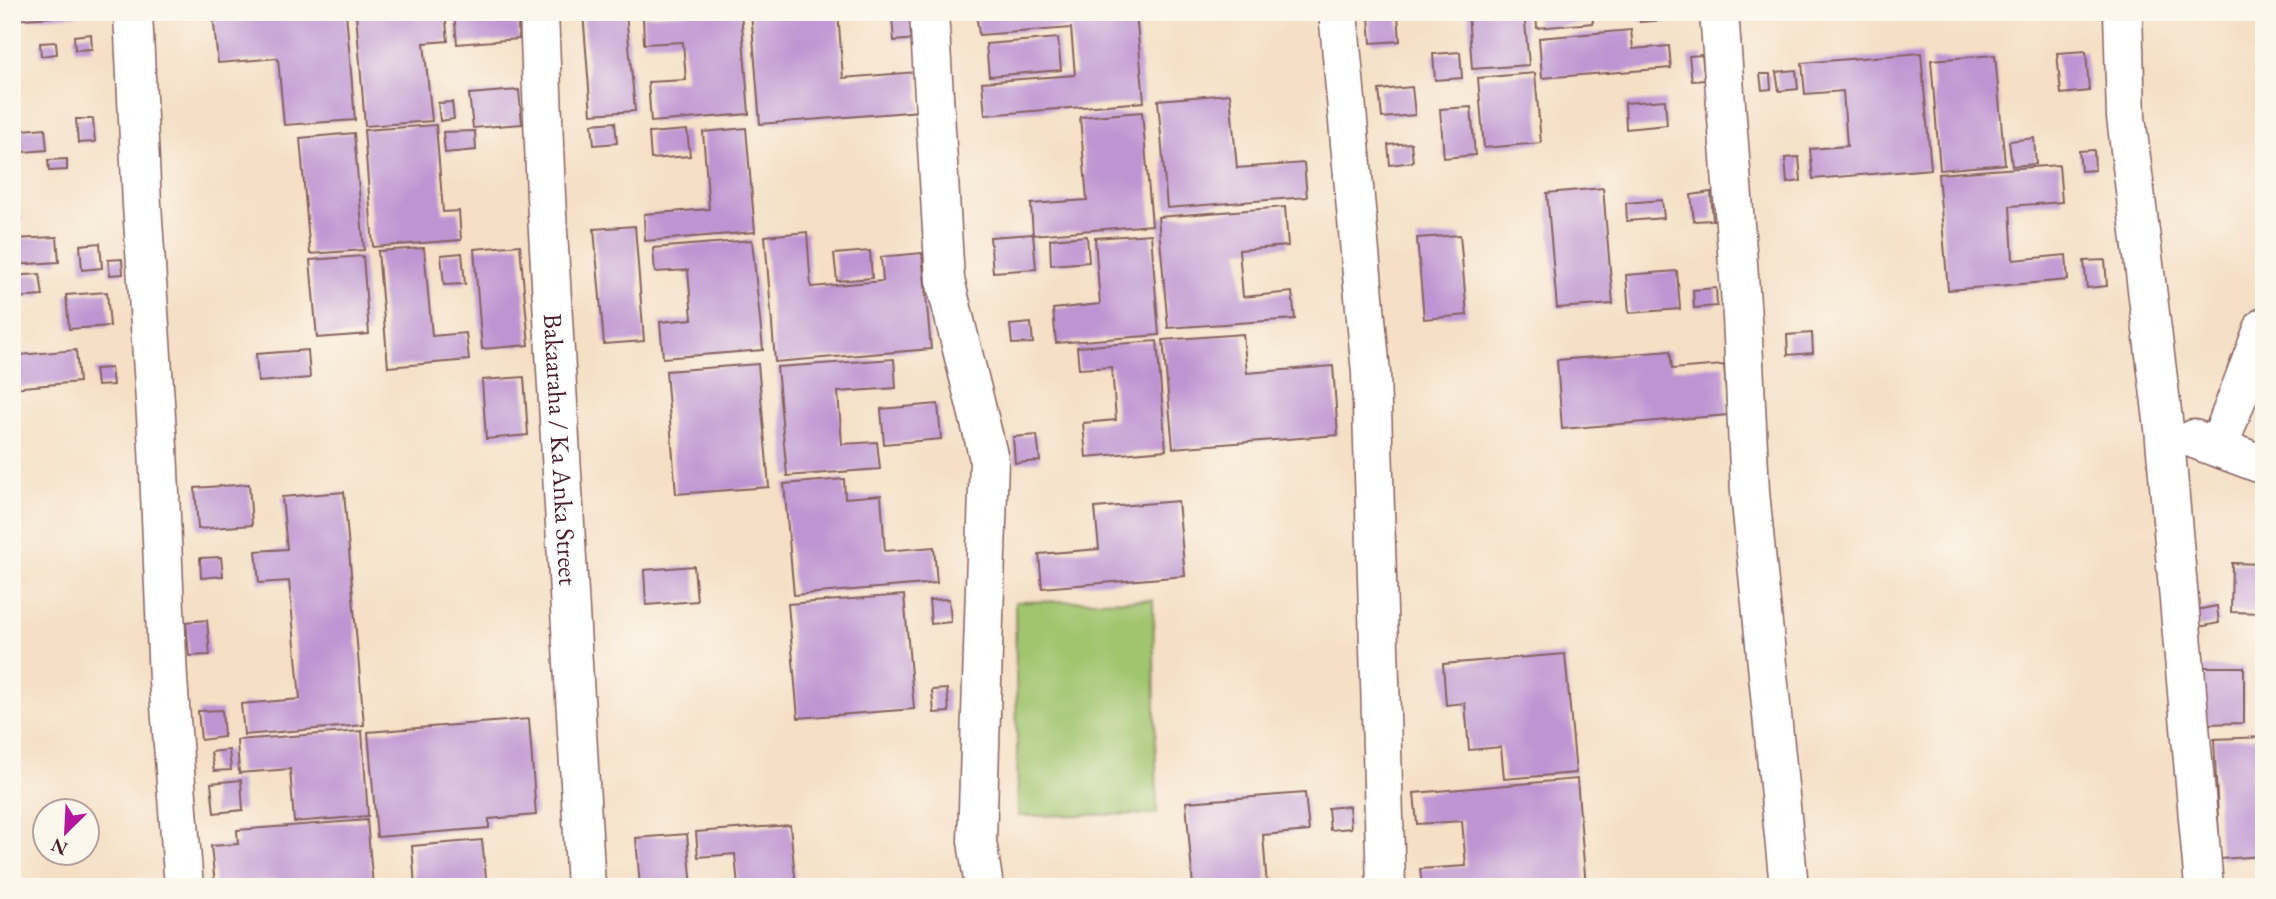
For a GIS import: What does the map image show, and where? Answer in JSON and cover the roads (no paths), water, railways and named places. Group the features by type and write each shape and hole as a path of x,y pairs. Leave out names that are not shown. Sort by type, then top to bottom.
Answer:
{"street":[{"path":"133,12 169,680 184,887"},
{"name":"Bakaaraha / Ka Anka Street","path":"539,12 546,197 586,887"},
{"path":"929,12 945,280 989,459 977,841 984,887"},
{"path":"1338,12 1371,373 1386,887"},
{"path":"1719,12 1742,317 1750,492 1789,887"},
{"path":"2123,12 2126,117 2164,428 2204,887"},
{"path":"2218,448 2264,327"},
{"path":"2164,428 2264,465"}]}
